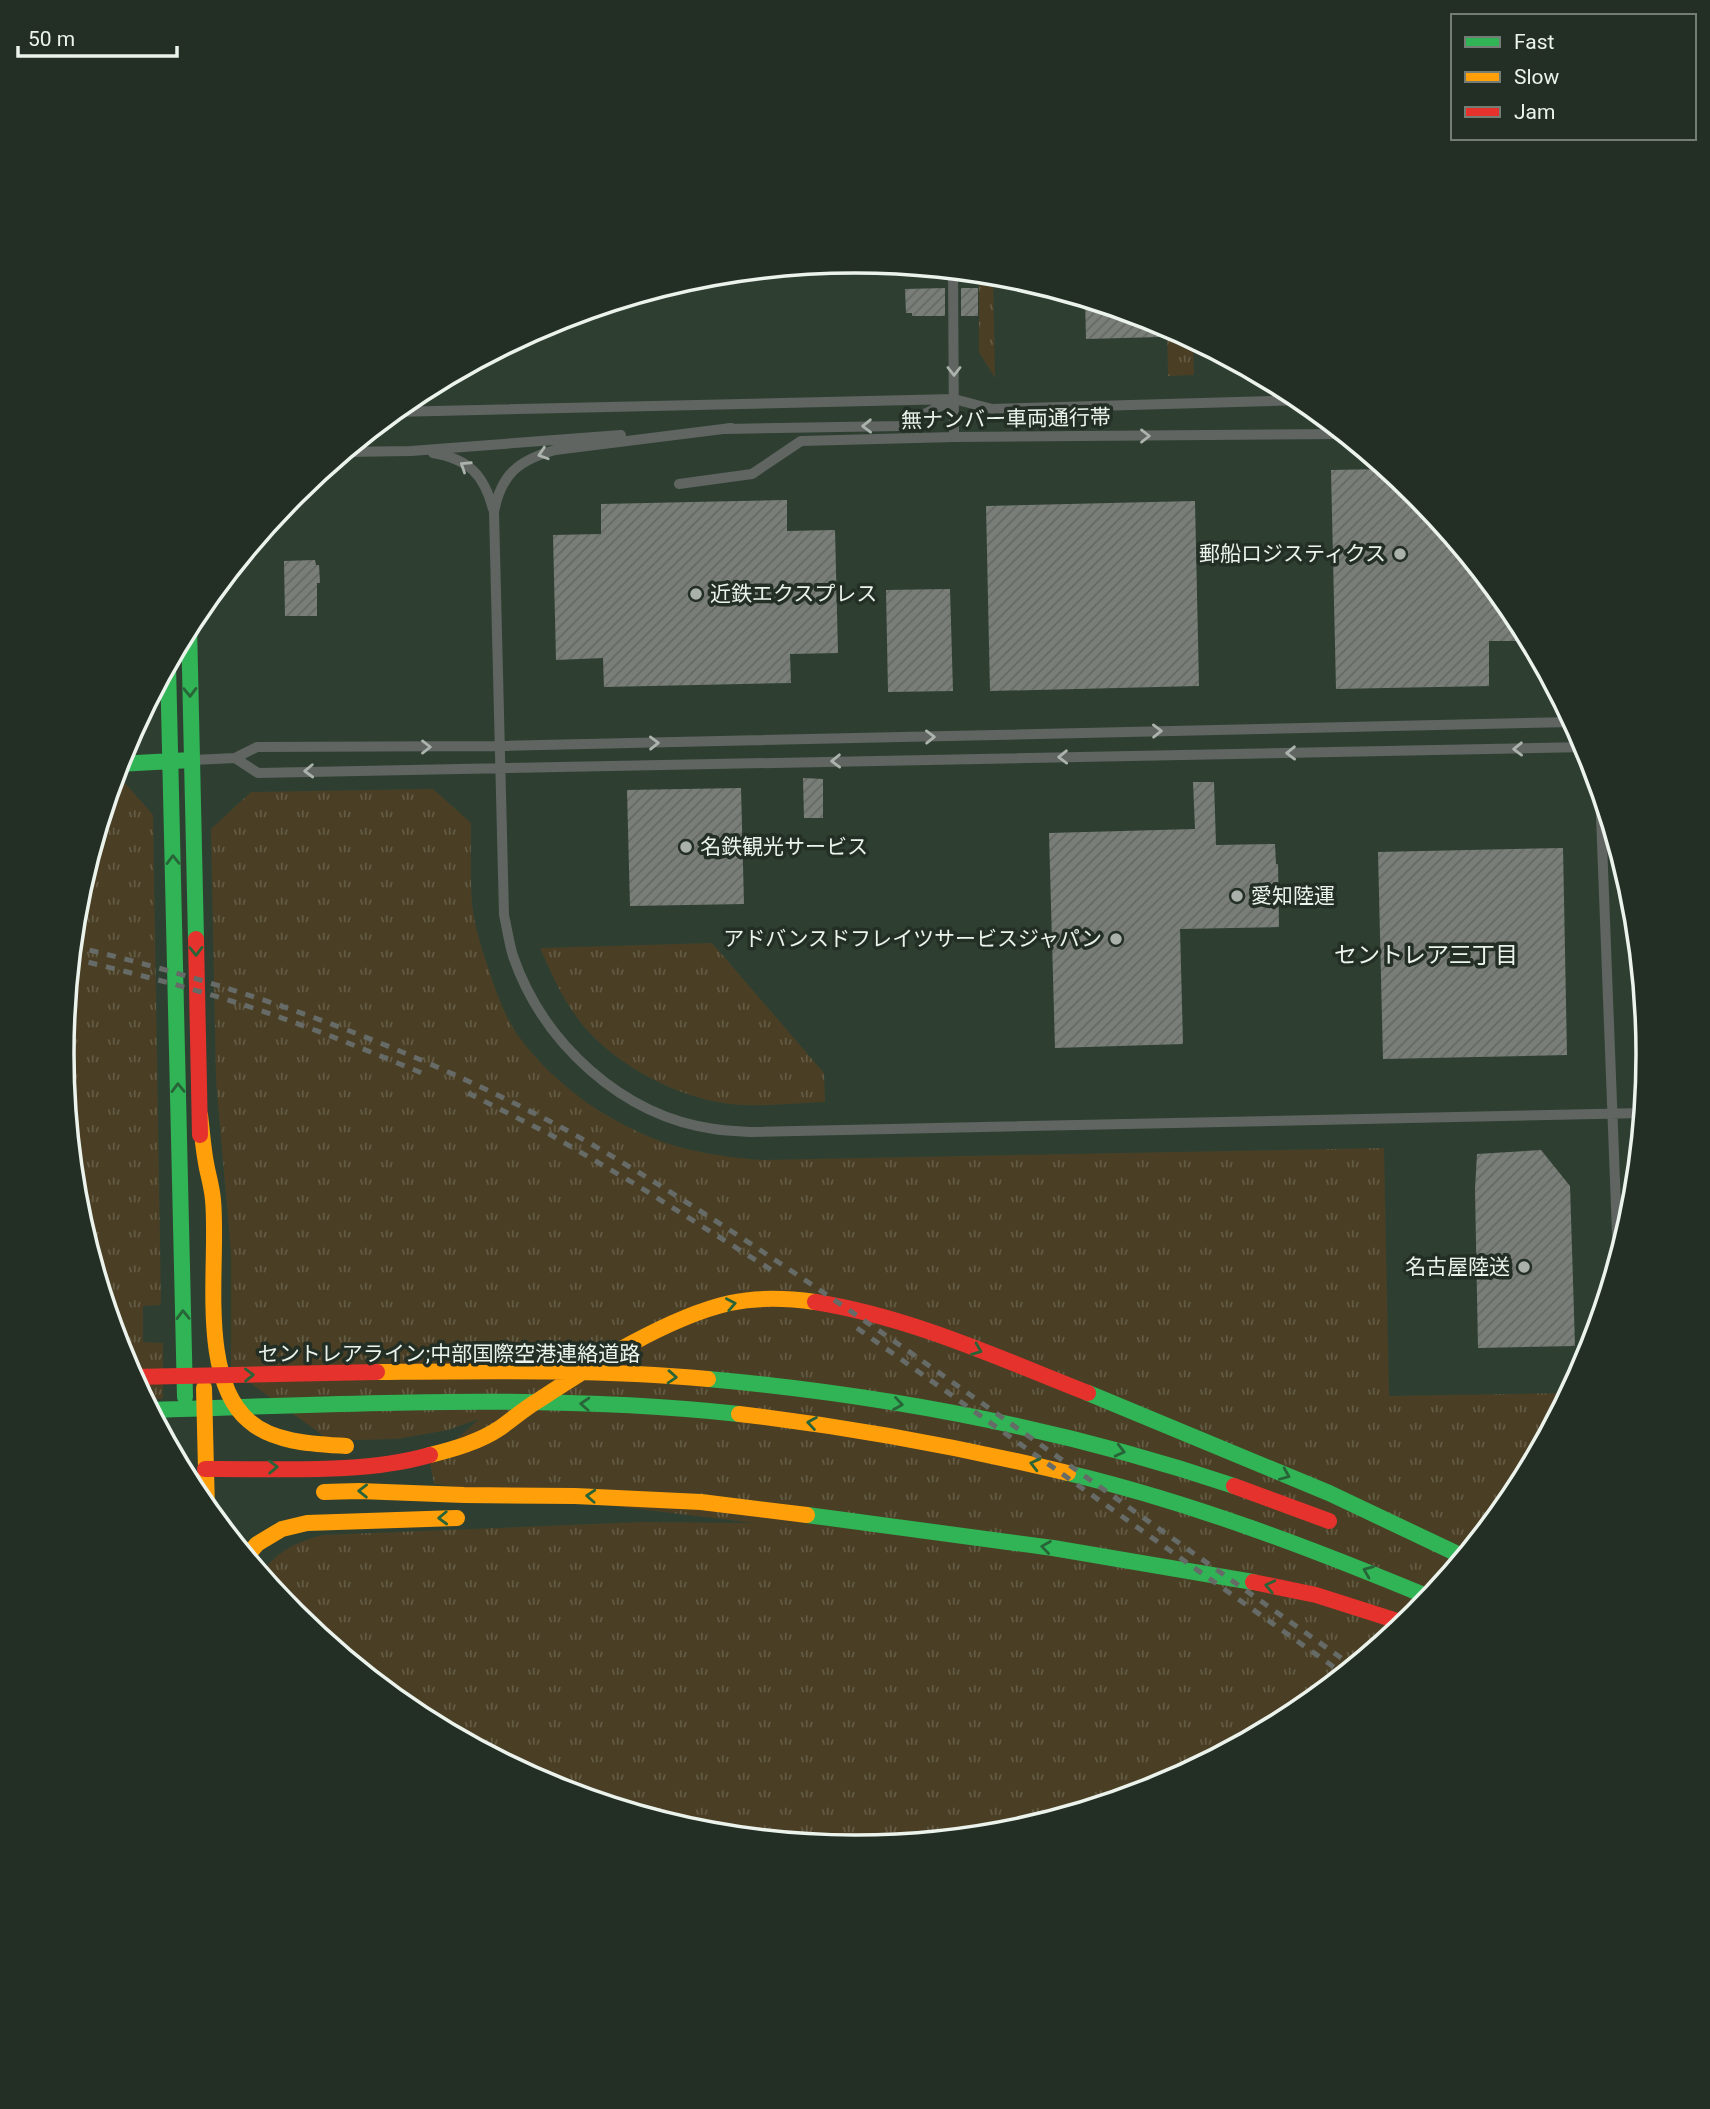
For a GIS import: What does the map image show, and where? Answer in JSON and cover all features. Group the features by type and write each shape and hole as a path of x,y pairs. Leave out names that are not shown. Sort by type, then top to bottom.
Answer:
{"main road":[{"path":"189,646 206,1491"},
{"path":"168,682 186,1427"},
{"path":"130,764 191,760"},
{"path":"200,1115 212,1198 216,1348 224,1384 231,1401 247,1420 269,1433 294,1440 356,1447"},
{"path":"391,1447 443,1440 483,1426 531,1404 677,1321 724,1304 757,1299 794,1299 870,1312 914,1325 1223,1448 1457,1553"},
{"path":"174,1359 372,1360 498,1371"},
{"name":"セントレアライン;中部国際空港連絡道路","path":"143,1377 498,1371 616,1373 777,1386 944,1411 1141,1457 1213,1479 1340,1525"},
{"path":"159,1410 555,1402 707,1411 801,1421 943,1444 1105,1481 1248,1525 1421,1594"},
{"path":"193,1469 372,1465 415,1458 450,1450 473,1441 500,1428 531,1404"},
{"path":"304,1492 575,1496 701,1503 1053,1548 1316,1595 1395,1619"},
{"path":"554,1511 829,1518"},
{"path":"251,1551 257,1544 282,1529 307,1523 477,1516"}],"lane":[{"path":"953,280 954,437"},
{"path":"358,452 411,451 731,428 900,426 954,399"},
{"path":"411,412 954,399 992,409 1282,401"},
{"path":"731,428 555,450 534,456 520,464 509,476 496,498 494,512 504,915 513,956 532,998 557,1038 584,1066 611,1087 646,1107 677,1120 713,1129 792,1132 1634,1113"},
{"name":"無ナンバー車両通行帯","path":"679,484 752,474 801,442 954,437 1332,435"},
{"path":"411,451 447,456 472,469 482,479 494,512"},
{"path":"191,760 235,758 257,747 499,747 1562,722"},
{"path":"235,758 258,773 1573,747"},
{"path":"1601,824 1618,1222"}],"shaded area":[{"path":"855,273 906,275 1007,288 1057,300 1154,332 1201,354 1246,378 1331,434 1408,502 1443,539 1505,620 1532,664 1577,755 1595,803 1610,852 1630,952 1635,1003 1635,1106 1630,1157 1610,1257 1577,1354 1556,1400 1505,1489 1475,1530 1443,1570 1370,1642 1331,1675 1246,1731 1154,1777 1106,1795 1007,1821 957,1829 855,1836 804,1834 703,1821 653,1809 556,1777 509,1755 464,1731 379,1675 302,1607 267,1570 205,1489 178,1445 133,1354 115,1306 100,1257 80,1157 75,1106 75,1003 80,952 100,852 133,755 154,709 205,620 235,579 267,539 340,467 379,434 464,378 556,332 604,314 703,288 753,280"}],"green space":[{"path":"979,284 993,286 995,378 979,352"},
{"path":"1167,338 1193,350 1194,375 1168,376"},
{"path":"122,784 126,784 153,815 161,1305 143,1306 143,1342 163,1343 163,1399 154,1399 133,1354 100,1257 80,1157 75,1106 75,1003 80,952 100,852"},
{"path":"433,789 471,823 471,883 475,920 498,995 517,1034 551,1073 592,1106 638,1132 663,1142 705,1153 761,1160 1384,1148 1389,1396 1559,1393 1556,1400 1505,1489 1443,1570 1408,1607 1331,1675 1289,1704 1246,1731 1154,1777 1106,1795 1007,1821 957,1829 855,1836 753,1829 703,1821 604,1795 556,1777 464,1731 379,1675 302,1607 266,1568 279,1555 295,1545 322,1535 643,1522 754,1523 434,1484 430,1463 479,1419 448,1430 397,1439 356,1440 325,1437 231,1369 231,1253 216,1080 211,829 251,792"},
{"path":"712,943 824,1073 825,1102 765,1105 724,1103 681,1092 639,1072 603,1046 580,1022 540,948"}],"building":[{"path":"945,288 945,316 912,316 912,313 906,313 905,289"},
{"path":"961,288 978,288 978,316 961,316"},
{"path":"1085,308 1154,332 1160,337 1086,339"},
{"name":"郵船ロジスティクス","path":"1372,469 1443,539 1505,620 1518,641 1489,641 1489,686 1336,689 1331,470"},
{"name":"近鉄エクスプレス","path":"787,500 787,531 835,530 838,653 790,654 791,683 604,687 603,658 556,660 553,535 601,534 601,504"},
{"path":"1195,501 1199,686 990,691 986,506"},
{"path":"315,560 316,565 319,565 320,583 317,583 317,616 285,616 284,561"},
{"path":"950,589 953,691 888,692 886,590"},
{"path":"803,778 823,779 823,818 804,818"},
{"name":"アドバンスドフレイツサービスジャパン","path":"1193,782 1214,782 1216,845 1275,844 1279,927 1180,929 1183,1044 1055,1048 1049,833 1195,829"},
{"name":"名鉄観光サービス","path":"741,788 744,904 630,906 627,790"},
{"path":"1563,848 1567,1055 1383,1059 1378,852"},
{"name":"名古屋陸送","path":"1541,1150 1570,1186 1575,1346 1478,1348 1475,1189 1477,1154"}],"railway":[{"path":"81,948 196,979 318,1019 437,1067 584,1140 762,1251 848,1309 1347,1662"},
{"path":"79,960 185,987 253,1008 429,1076"},
{"path":"468,1093 551,1135 635,1184 773,1271"},
{"path":"857,1328 1337,1670"}],"traffic: fast":[{"path":"189,645 196,939"},
{"path":"168,682 185,1397"},
{"path":"130,763 191,760"},
{"path":"708,1379 842,1394 974,1417 1106,1447 1234,1486"},
{"path":"1088,1393 1329,1493 1456,1553"},
{"path":"159,1410 370,1403 518,1402 739,1414"},
{"path":"1068,1473 1161,1498 1252,1528 1421,1594"},
{"path":"807,1515 1053,1548 1253,1582"}],"traffic: slow":[{"path":"200,1115 213,1200 216,1348 222,1376 233,1401 249,1421 270,1434 295,1441 346,1446"},
{"path":"430,1455 492,1433 606,1358 681,1319 741,1301 772,1299 815,1302"},
{"path":"377,1372 584,1372 708,1379"},
{"path":"204,1388 207,1491"},
{"path":"739,1414 904,1439 1068,1473"},
{"path":"324,1492 575,1496 701,1502 807,1515"},
{"path":"251,1551 257,1544 282,1529 307,1523 457,1518"}],"traffic: jam":[{"path":"196,939 200,1135"},
{"path":"815,1302 920,1328 1088,1393"},
{"path":"143,1377 377,1372"},
{"path":"205,1469 347,1468 430,1455"},
{"path":"1234,1486 1329,1521"},
{"path":"1253,1582 1316,1595 1394,1620"}],"place":[{"name":"郵船ロジスティクス","path":"1400,554"},
{"name":"近鉄エクスプレス","path":"696,594"},
{"name":"名鉄観光サービス","path":"686,847"},
{"name":"愛知陸運","path":"1237,896"},
{"name":"アドバンスドフレイツサービスジャパン","path":"1116,939"},
{"name":"名古屋陸送","path":"1524,1267"}],"district":[{"name":"セントレア三丁目","path":"1426,955"}]}
